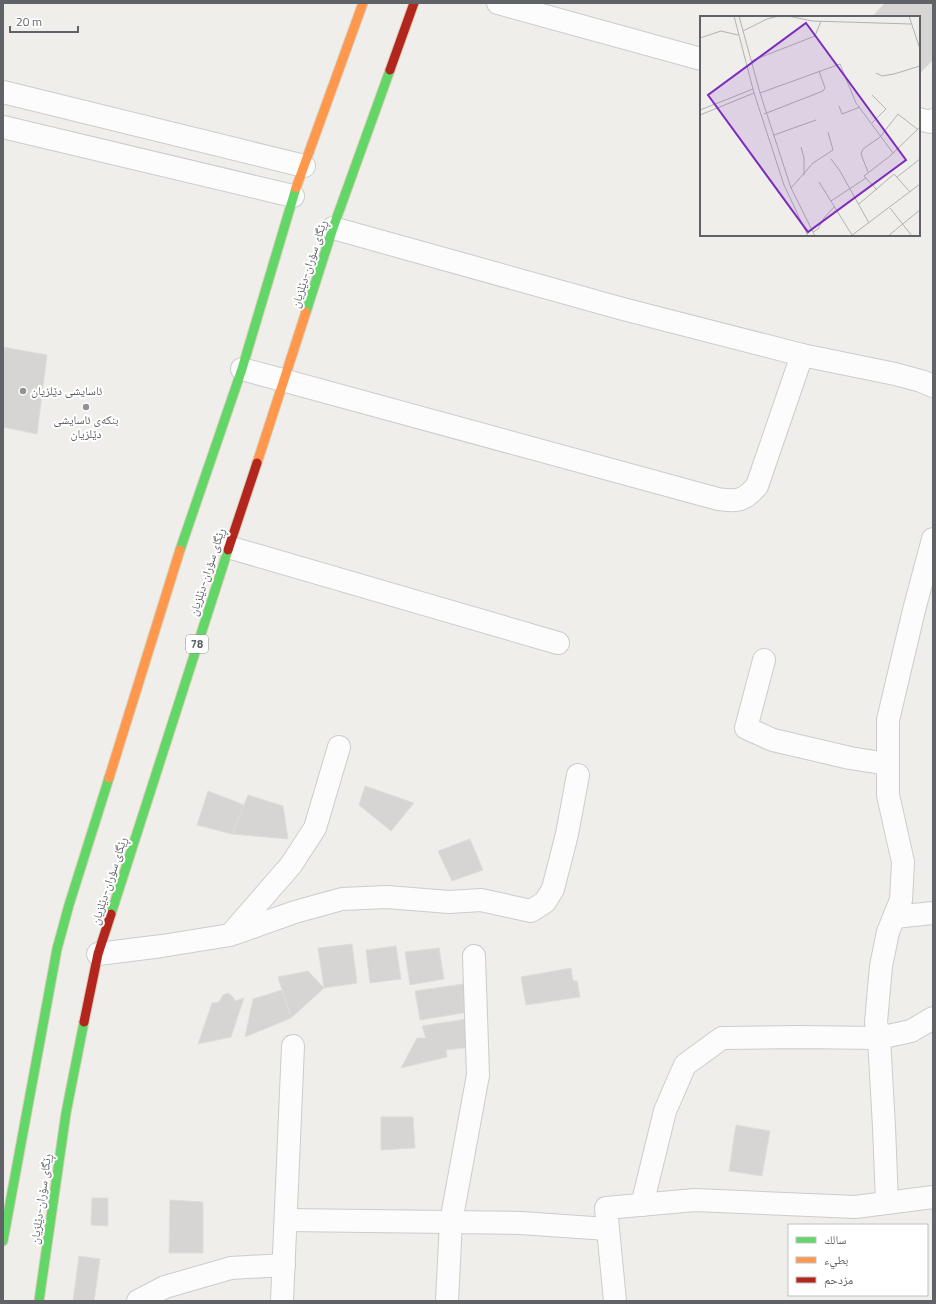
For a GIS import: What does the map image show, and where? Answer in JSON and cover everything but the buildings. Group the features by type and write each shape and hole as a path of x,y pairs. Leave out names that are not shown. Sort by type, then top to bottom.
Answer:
{"main road":[{"path":"3,1241 57,949 69,905 184,538 242,368 293,196 363,3"},
{"name":"ڕێگای سۆران-دێلزیان","path":"39,1301 66,1113 98,954 228,547 284,381 332,228 414,3"}],"street":[{"path":"498,3 700,59"},
{"path":"3,92 304,166"},
{"path":"920,119 930,122 933,120"},
{"path":"3,127 293,196"},
{"path":"332,228 623,309 802,355 895,374 922,381 933,386"},
{"path":"242,368 284,381 718,499 732,501 742,499 750,494 757,486 802,355"},
{"path":"886,1203 884,1127 879,1038 876,1022 881,966 888,932 901,900 902,862 888,795 888,720 914,610 933,539"},
{"path":"228,547 558,643"},
{"path":"764,660 746,728 772,740 850,758 888,764"},
{"path":"230,934 291,865 315,828 339,748"},
{"path":"98,954 162,946 230,934 295,912 342,899 388,897 448,902 481,900 531,911 545,902 553,889 567,834 578,775"},
{"path":"894,917 933,913"},
{"path":"447,1301 451,1222 478,1075 474,956"},
{"path":"642,1205 665,1110 684,1065 722,1038 879,1038 911,1031 933,1018"},
{"path":"282,1301 293,1046"},
{"path":"615,1301 606,1208 695,1200 855,1206 933,1197"},
{"path":"286,1220 521,1223 607,1229"},
{"path":"138,1301 165,1287 231,1268 284,1265"}],"traffic: fast":[{"path":"306,312 333,228 390,70"},
{"path":"180,550 242,369 296,188"},
{"path":"111,914 228,550"},
{"path":"3,1241 57,949 69,905 109,778"},
{"path":"39,1301 66,1113 84,1022"}],"traffic: slow":[{"path":"296,188 363,3"},
{"path":"257,463 306,312"},
{"path":"109,778 180,550"}],"traffic: jam":[{"path":"390,70 414,3"},
{"path":"228,550 257,463"},
{"path":"84,1022 98,954 111,914"}],"place":[{"name":"ئاسایشی دێلزیان","path":"23,391"},
{"name":"بنکەی ئاسایشی دێلزیان","path":"86,407"}]}
